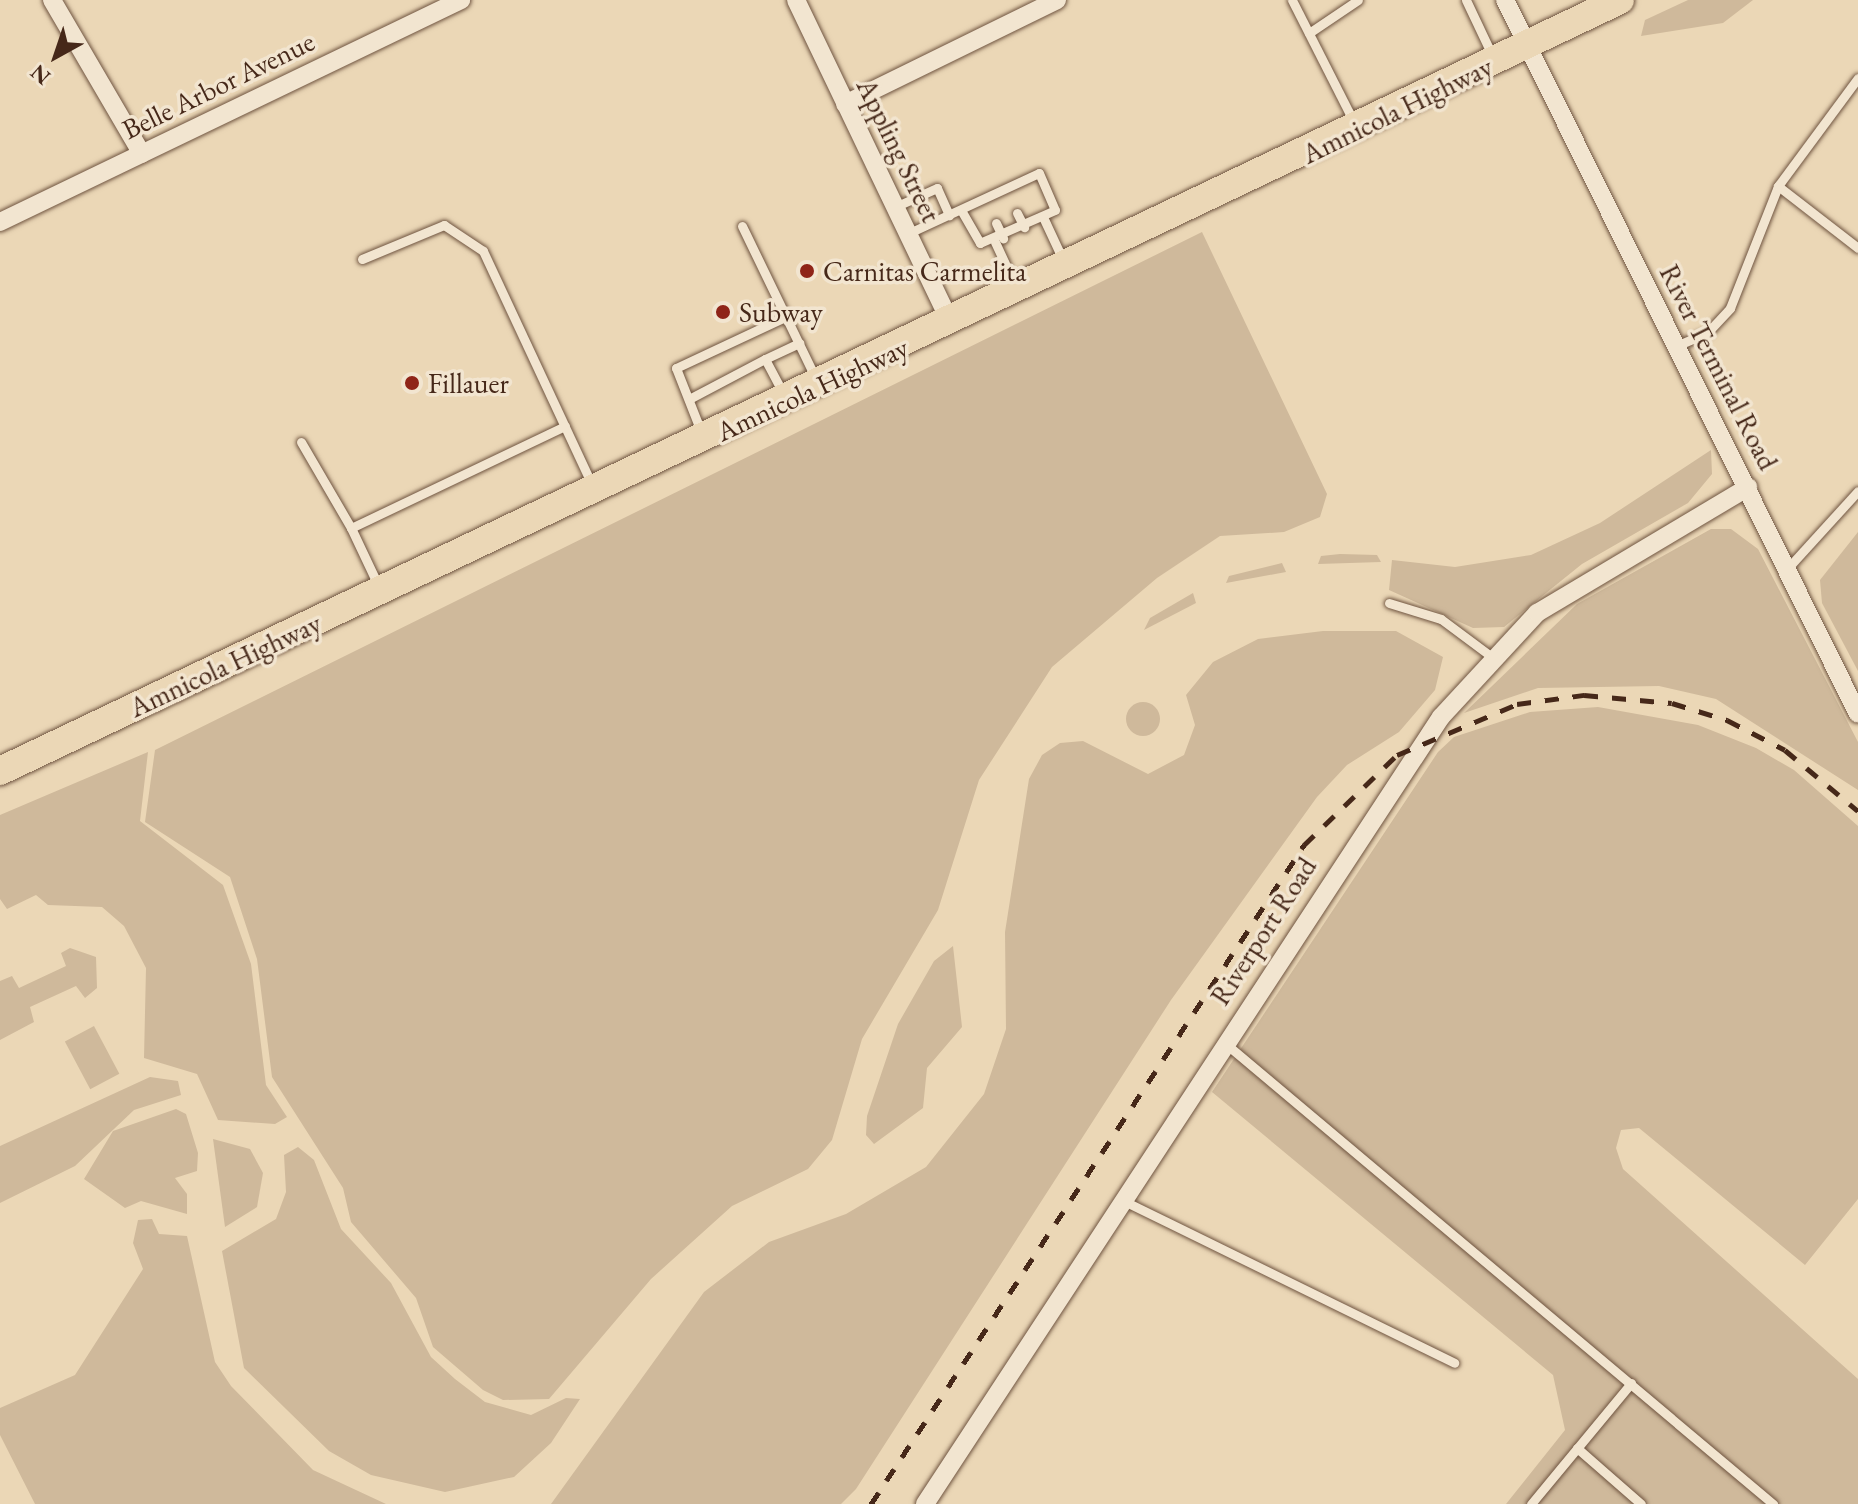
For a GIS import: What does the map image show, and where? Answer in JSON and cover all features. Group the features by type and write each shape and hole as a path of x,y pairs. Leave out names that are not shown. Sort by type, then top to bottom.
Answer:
{"main road":[{"name":"Amnicola Highway","path":"0,771 1067,269 1620,0"}],"street":[{"path":"52,0 142,154"},
{"name":"Appling Street","path":"796,0 951,324"},
{"path":"845,104 1057,0"},
{"name":"River Terminal Road","path":"1505,0 1748,487 1784,572 1858,714"},
{"name":"Belle Arbor Avenue","path":"0,222 450,2"},
{"name":"Riverport Road","path":"925,1504 1223,1042 1420,745 1492,657 1582,581 1748,487"}],"lane":[{"path":"1292,0 1358,130"},
{"path":"1309,33 1358,0"},
{"path":"1466,0 1495,62"},
{"path":"1676,346 1707,333 1730,308 1778,186 1858,78"},
{"path":"909,233 961,210 987,202 1006,188 1039,173 1055,210 999,240 975,239 961,210"},
{"path":"1778,186 1858,248"},
{"path":"897,206 937,188 949,215"},
{"path":"1006,188 1010,198"},
{"path":"1017,213 1024,227"},
{"path":"1043,217 1067,269"},
{"path":"996,223 1018,292"},
{"path":"362,259 444,225 464,233 483,251 595,491"},
{"path":"742,226 820,385"},
{"path":"704,440 676,368 787,316"},
{"path":"689,399 799,343"},
{"path":"765,359 786,400"},
{"path":"351,528 565,426"},
{"path":"301,442 351,528 382,592"},
{"path":"1784,572 1858,491"},
{"path":"1389,603 1441,619 1492,657"},
{"path":"1223,1042 1773,1504"},
{"path":"1122,1200 1454,1363"},
{"path":"1531,1504 1631,1383"},
{"path":"1577,1448 1641,1504"}],"shaded area":[{"path":"1688,0 1753,0 1723,23 1641,36 1645,20"},
{"path":"1202,232 1327,494 1320,517 1284,532 1220,536 1157,578 1052,667 979,780 938,910 862,1039 832,1140 808,1169 732,1206 651,1279 549,1399 503,1400 483,1390 433,1347 416,1298 351,1222 343,1188 272,1077 257,959 230,877 145,822 155,750"},
{"path":"1711,450 1712,474 1688,503 1582,564 1504,627 1473,628 1389,590 1392,560 1455,567 1531,555 1600,523"},
{"path":"1711,529 1731,529 1758,549 1858,742 1858,790 1716,699 1659,686 1538,688 1464,713 1577,604"},
{"path":"1858,532 1858,671 1822,603 1820,580"},
{"path":"1377,555 1381,562 1318,564 1321,556"},
{"path":"1282,563 1286,572 1226,583 1229,576"},
{"path":"1193,593 1196,603 1144,630 1150,618"},
{"path":"1323,631 1396,631 1443,657 1435,690 1399,732 1347,765 1317,797 1171,1000 856,1489 841,1504 551,1504 704,1292 769,1242 846,1214 926,1167 984,1094 1006,1029 1005,932 1029,779 1042,755 1060,743 1083,741 1148,774 1184,755 1195,725 1186,695 1213,662 1258,639"},
{"path":"1143,702 1155,707 1160,719 1155,731 1143,736 1131,731 1126,719 1131,707"},
{"path":"1598,707 1698,725 1756,748 1794,770 1858,826 1858,1199 1805,1265 1639,1128 1621,1130 1616,1148 1623,1169 1858,1379 1858,1504 1506,1504 1565,1430 1553,1375 1212,1092 1438,752 1454,737 1530,712"},
{"path":"148,752 140,821 223,885 251,964 266,1085 287,1117 275,1124 218,1120 197,1074 144,1058 146,968 124,926 102,907 48,905 36,895 7,909 0,899 0,815"},
{"path":"953,946 962,1027 927,1068 923,1108 874,1144 866,1135 867,1116 898,1024 934,961"},
{"path":"70,948 96,957 97,988 85,998 76,986 30,1007 34,1022 0,1040 0,981 12,976 19,988 66,966 61,953"},
{"path":"94,1026 119,1074 90,1089 65,1041"},
{"path":"150,1077 178,1081 181,1095 134,1110 75,1166 0,1203 0,1146"},
{"path":"176,1109 186,1114 198,1153 197,1171 175,1178 187,1194 187,1214 141,1201 125,1208 84,1179 113,1131"},
{"path":"213,1139 250,1149 263,1173 257,1207 225,1227"},
{"path":"298,1147 314,1160 341,1229 391,1283 431,1357 455,1379 485,1402 531,1415 566,1398 580,1399 551,1443 514,1477 445,1492 371,1475 329,1451 244,1368 222,1251 276,1219 286,1192 284,1155"},
{"path":"152,1219 159,1234 187,1236 215,1362 231,1386 313,1470 386,1504 35,1504 0,1435 0,1408 75,1375 143,1269 133,1243 138,1220"}],"railway":[{"path":"871,1504 1304,845 1397,755 1517,704 1584,695 1672,703 1727,720 1785,750 1858,811"}],"place":[{"name":"Carnitas Carmelita","path":"807,271"},
{"name":"Subway","path":"723,312"},
{"name":"Fillauer","path":"412,383"}]}
